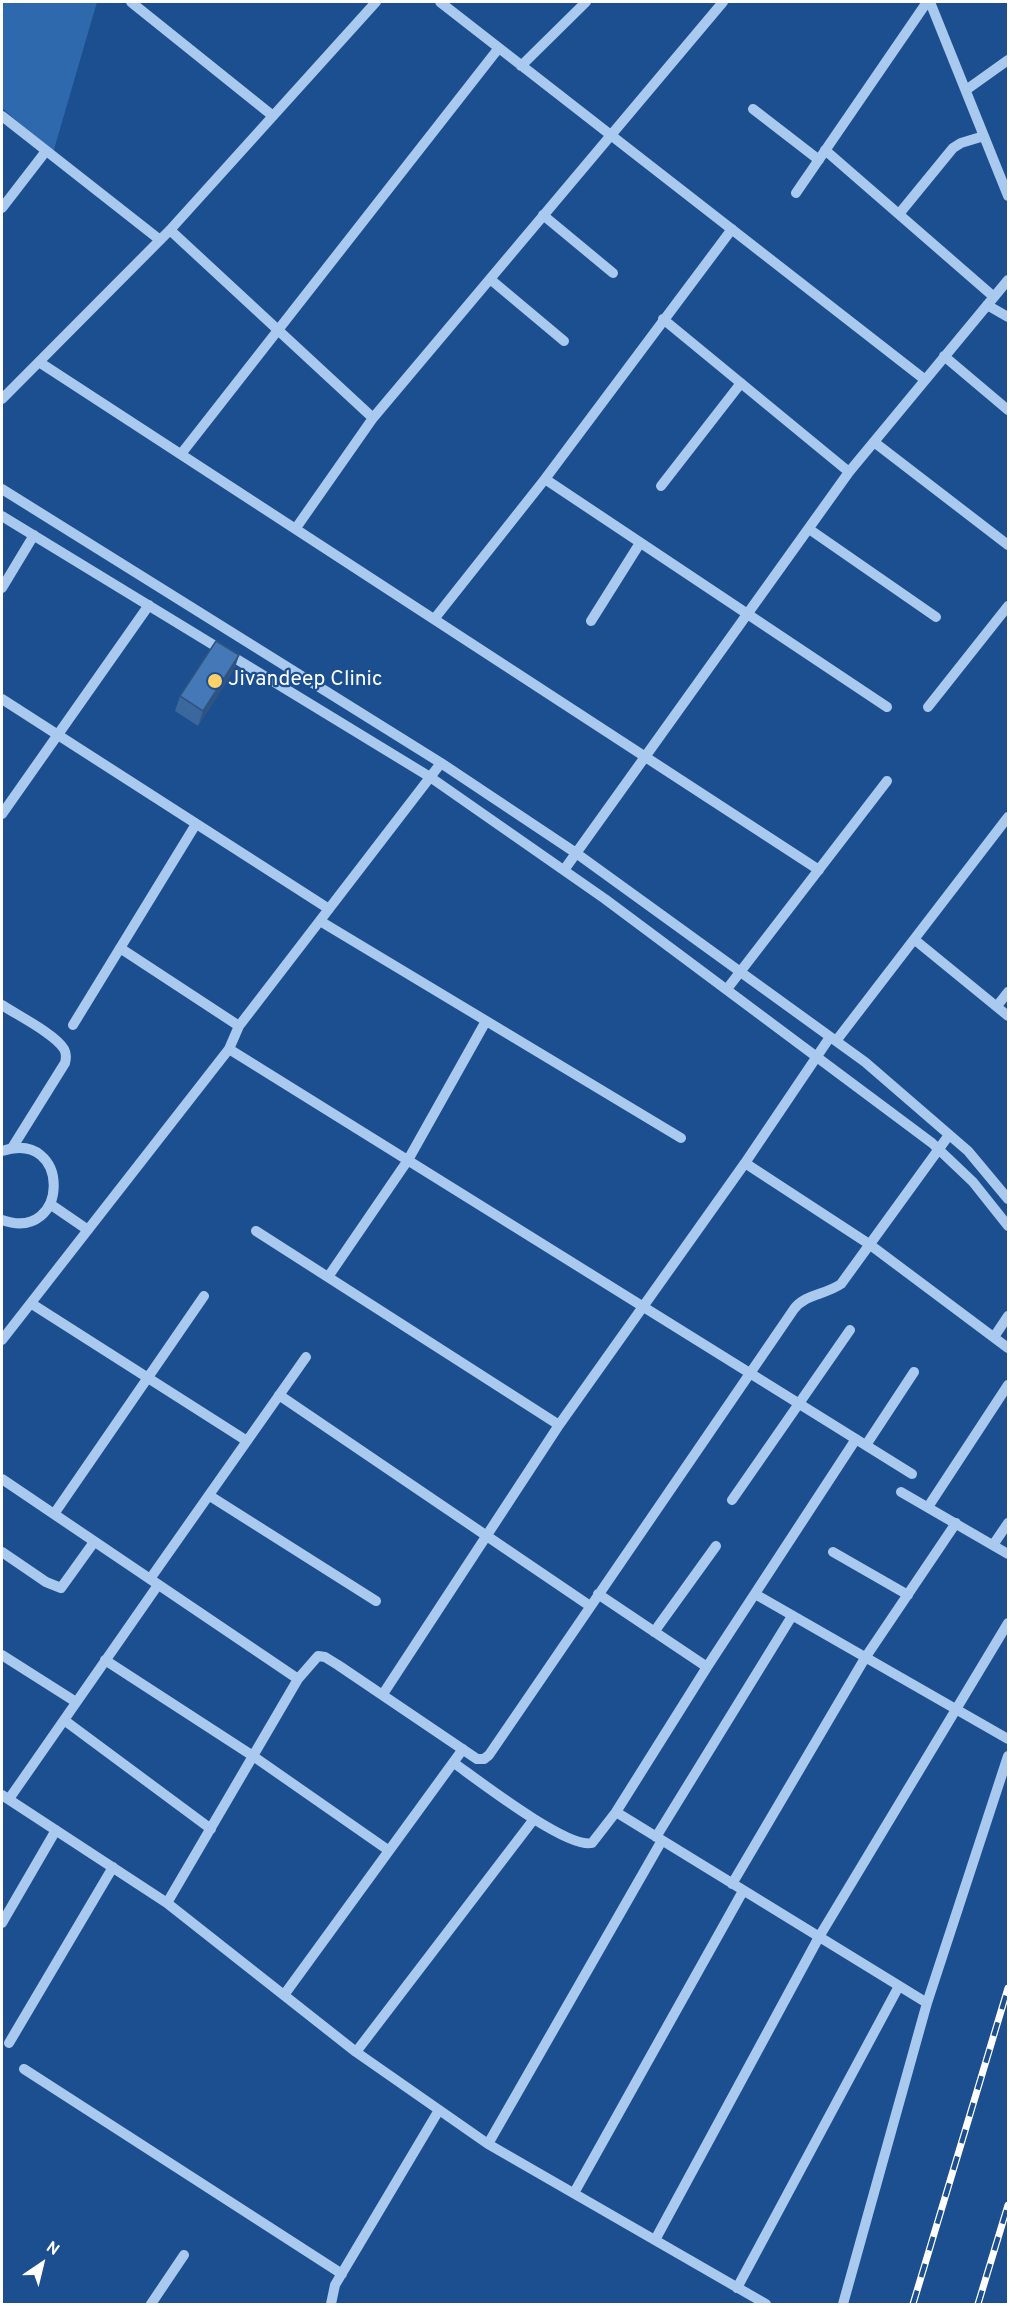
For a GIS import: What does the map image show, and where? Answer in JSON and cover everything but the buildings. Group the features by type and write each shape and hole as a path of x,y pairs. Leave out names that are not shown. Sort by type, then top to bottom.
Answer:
{"street":[{"path":"131,2 273,116"},
{"path":"2,399 170,230 376,2"},
{"path":"440,2 924,379"},
{"path":"521,66 586,2"},
{"path":"296,528 373,418 722,2"},
{"path":"929,2 1008,196"},
{"path":"796,193 929,2"},
{"path":"182,454 498,49"},
{"path":"966,90 1008,60"},
{"path":"753,109 819,160"},
{"path":"2,116 160,240"},
{"path":"899,214 953,148 984,136"},
{"path":"825,150 899,214 1008,317"},
{"path":"2,208 46,151"},
{"path":"543,215 613,273"},
{"path":"435,618 545,479 732,229"},
{"path":"170,230 373,418"},
{"path":"490,279 564,341"},
{"path":"564,870 849,472 1008,280"},
{"path":"663,319 849,472"},
{"path":"944,356 1008,410"},
{"path":"39,362 646,755 819,870"},
{"path":"661,486 741,382"},
{"path":"874,442 1008,545"},
{"path":"545,479 887,707"},
{"path":"2,489 441,763 576,853 865,1062 968,1151 1007,1194"},
{"path":"2,516 430,777 564,870 817,1055 938,1149 973,1182 1008,1226"},
{"path":"809,529 936,618"},
{"path":"2,588 34,535"},
{"path":"591,621 640,543"},
{"path":"2,814 149,605"},
{"path":"928,707 1008,606"},
{"path":"261,674 272,657"},
{"path":"2,699 329,909"},
{"path":"2,1340 229,1049 239,1026 441,763"},
{"path":"727,989 887,781"},
{"path":"383,1694 486,1534 560,1425 642,1306 746,1163 817,1055 833,1039 915,940 1008,817"},
{"path":"73,1025 196,824"},
{"path":"320,921 681,1138"},
{"path":"915,940 1008,1016"},
{"path":"120,948 239,1026"},
{"path":"997,1006 1008,992"},
{"path":"2,1005 55,1040 67,1056 65,1063 7,1149 36,1152 52,1169 55,1181 51,1204 34,1220 22,1223 2,1220"},
{"path":"328,1277 408,1160 486,1021"},
{"path":"229,1049 912,1474"},
{"path":"168,1904 298,1679 318,1656 325,1657 383,1694 477,1759 484,1759 489,1755 752,1374 799,1302 830,1291 841,1284 949,1135"},
{"path":"746,1163 870,1244 1008,1348"},
{"path":"51,1204 88,1230"},
{"path":"256,1231 560,1425"},
{"path":"54,1514 204,1296"},
{"path":"32,1304 247,1441"},
{"path":"994,1337 1008,1316"},
{"path":"732,1500 850,1330"},
{"path":"306,1356 210,1496 105,1660 64,1720 5,1797 168,1904 356,2052 488,2144 766,2304"},
{"path":"866,1446 914,1372"},
{"path":"928,1507 1008,1385"},
{"path":"279,1395 590,1606"},
{"path":"454,1763 534,1819 579,1844 586,1845 599,1837 856,1439"},
{"path":"2,1479 298,1679"},
{"path":"901,1492 1008,1554"},
{"path":"210,1496 376,1601"},
{"path":"732,1884 865,1658 956,1523"},
{"path":"993,1545 1008,1523"},
{"path":"2,1552 46,1582 61,1588 94,1542"},
{"path":"654,1632 716,1546"},
{"path":"833,1552 908,1595"},
{"path":"598,1594 707,1667"},
{"path":"755,1594 1008,1739"},
{"path":"488,2144 658,1840 792,1616"},
{"path":"655,2240 819,1937 1008,1623"},
{"path":"2,1655 76,1702"},
{"path":"105,1660 253,1756 388,1850"},
{"path":"64,1720 211,1829"},
{"path":"284,1995 463,1749"},
{"path":"843,2304 927,2003 1008,1756"},
{"path":"616,1812 658,1840 927,2003"},
{"path":"356,2052 534,1819"},
{"path":"2,1923 56,1830"},
{"path":"9,2043 113,1867"},
{"path":"574,2193 743,1891"},
{"path":"737,2288 899,1986"},
{"path":"24,2069 342,2274"},
{"path":"331,2304 335,2285 439,2110"},
{"path":"151,2304 184,2255"}],"shaded area":[{"path":"2,2 97,2 53,153 2,108"}],"railway":[{"path":"913,2304 1008,1988"},
{"path":"978,2304 1008,2205"}],"place":[{"name":"Jivandeep Clinic","path":"215,681"}]}
